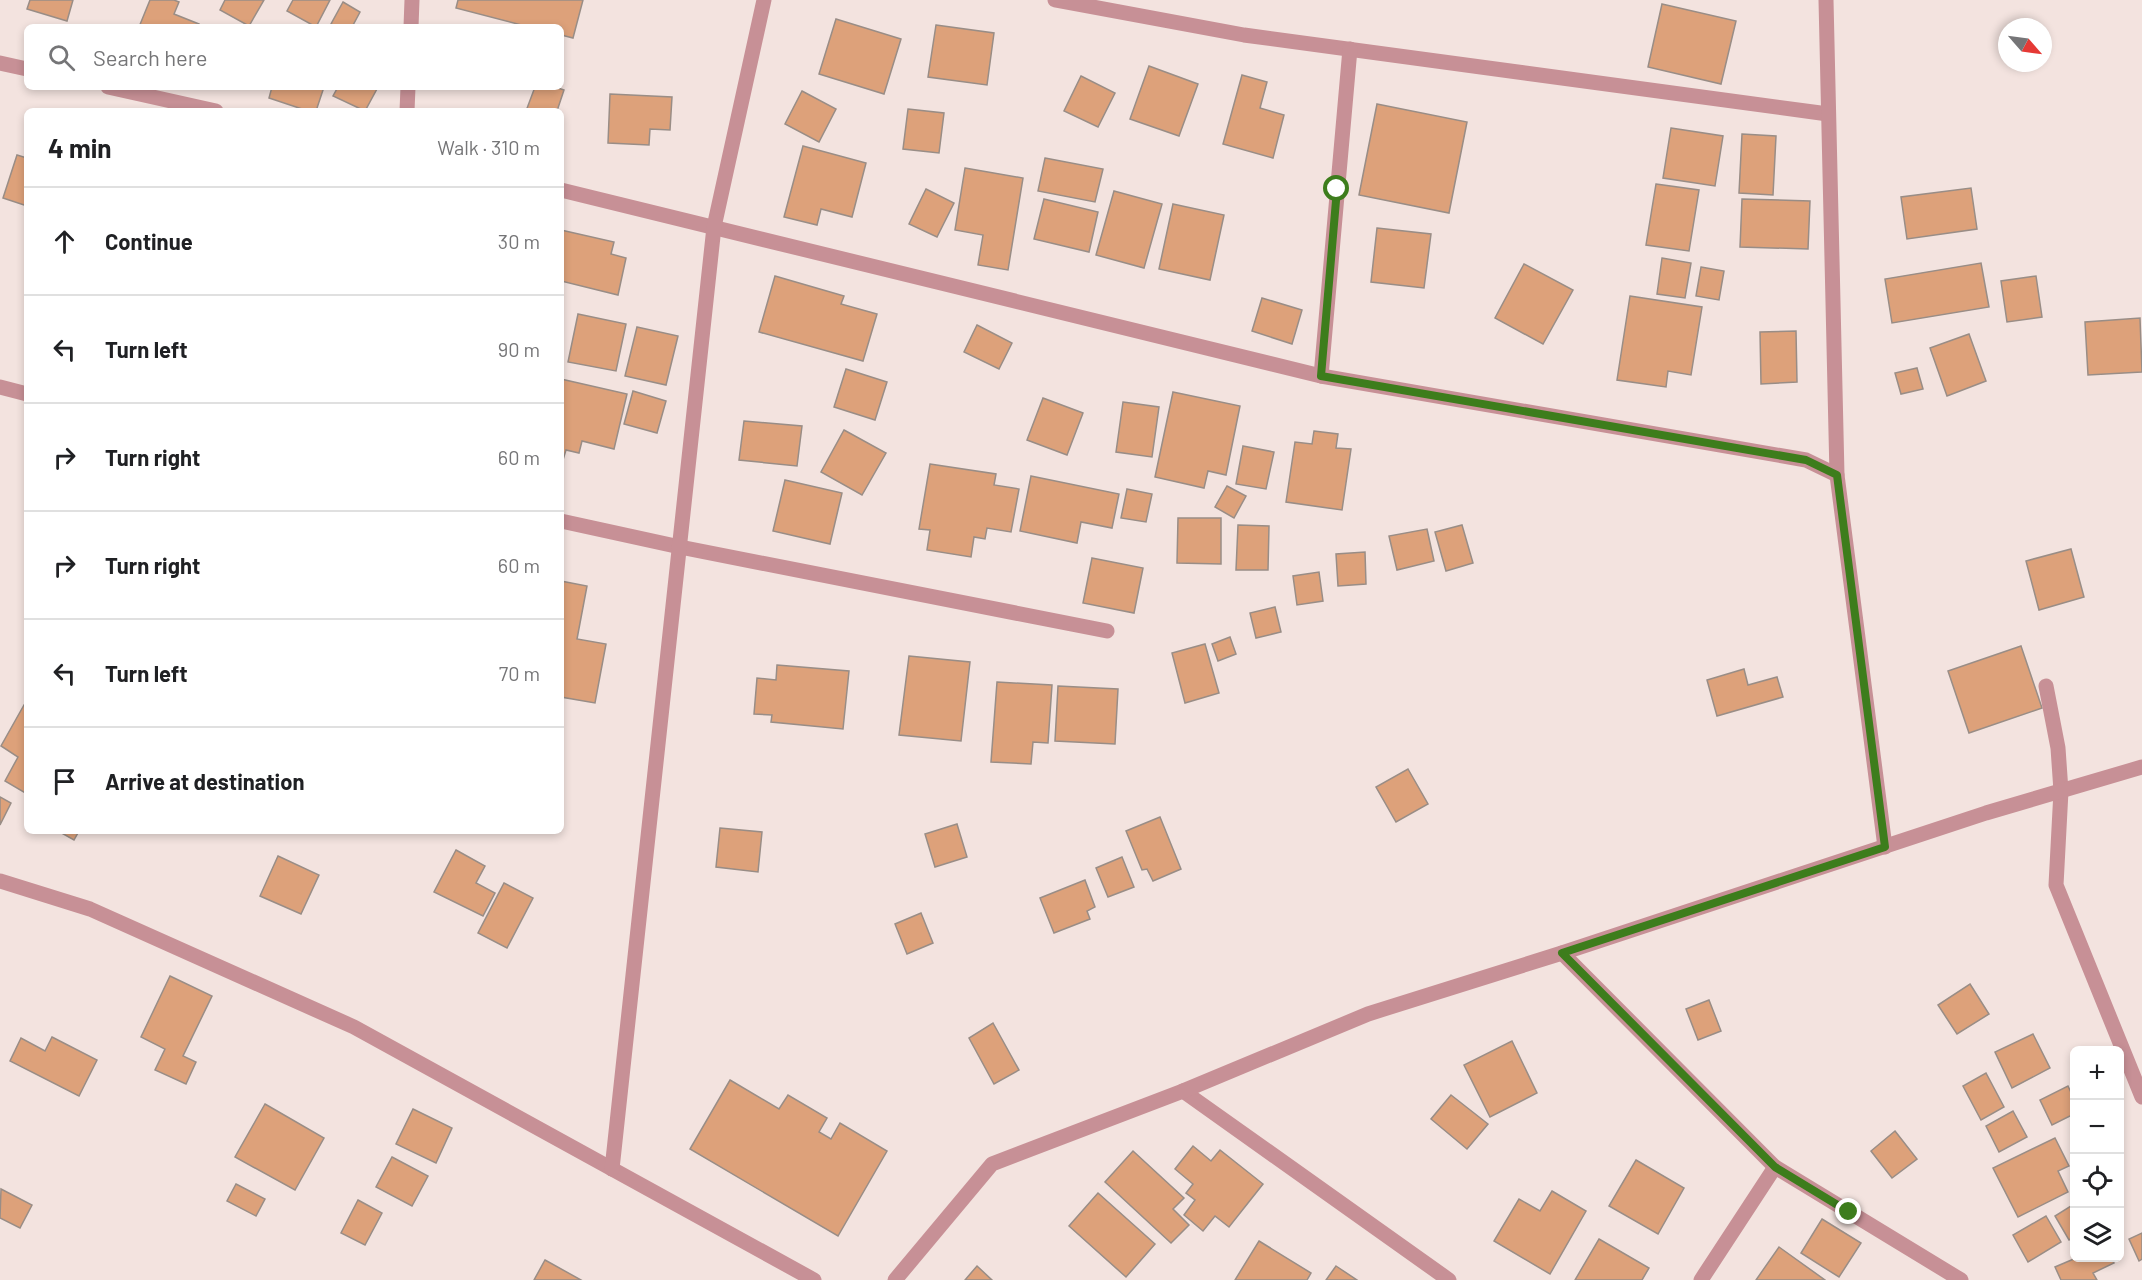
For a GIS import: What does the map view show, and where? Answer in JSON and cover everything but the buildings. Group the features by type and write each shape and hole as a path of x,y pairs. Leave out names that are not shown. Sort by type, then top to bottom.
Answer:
{"street":[{"path":"411,24 412,0"},
{"path":"612,1169 714,227 764,0"},
{"path":"1055,0 1244,34 1828,114"},
{"path":"1826,0 1837,475 1885,847"},
{"path":"1321,376 1350,49"},
{"path":"0,63 24,68"},
{"path":"122,90 202,108"},
{"path":"407,108 408,90"},
{"path":"564,191 1321,376 1806,460 1837,475"},
{"path":"0,387 24,393"},
{"path":"564,522 680,548 1107,631"},
{"path":"2046,686 2058,748 2061,791 2056,885 2142,1097"},
{"path":"895,1280 992,1164 1183,1091 1368,1014 1562,953 1986,813 2142,767"},
{"path":"0,881 90,909 354,1027 814,1280"},
{"path":"1562,953 1775,1167 1961,1280"},
{"path":"1183,1091 1449,1280"},
{"path":"1701,1280 1775,1167"}],"route":[{"path":"1337,189 1321,376 1806,460 1837,475 1885,847 1562,953 1775,1167 1849,1212"}]}
